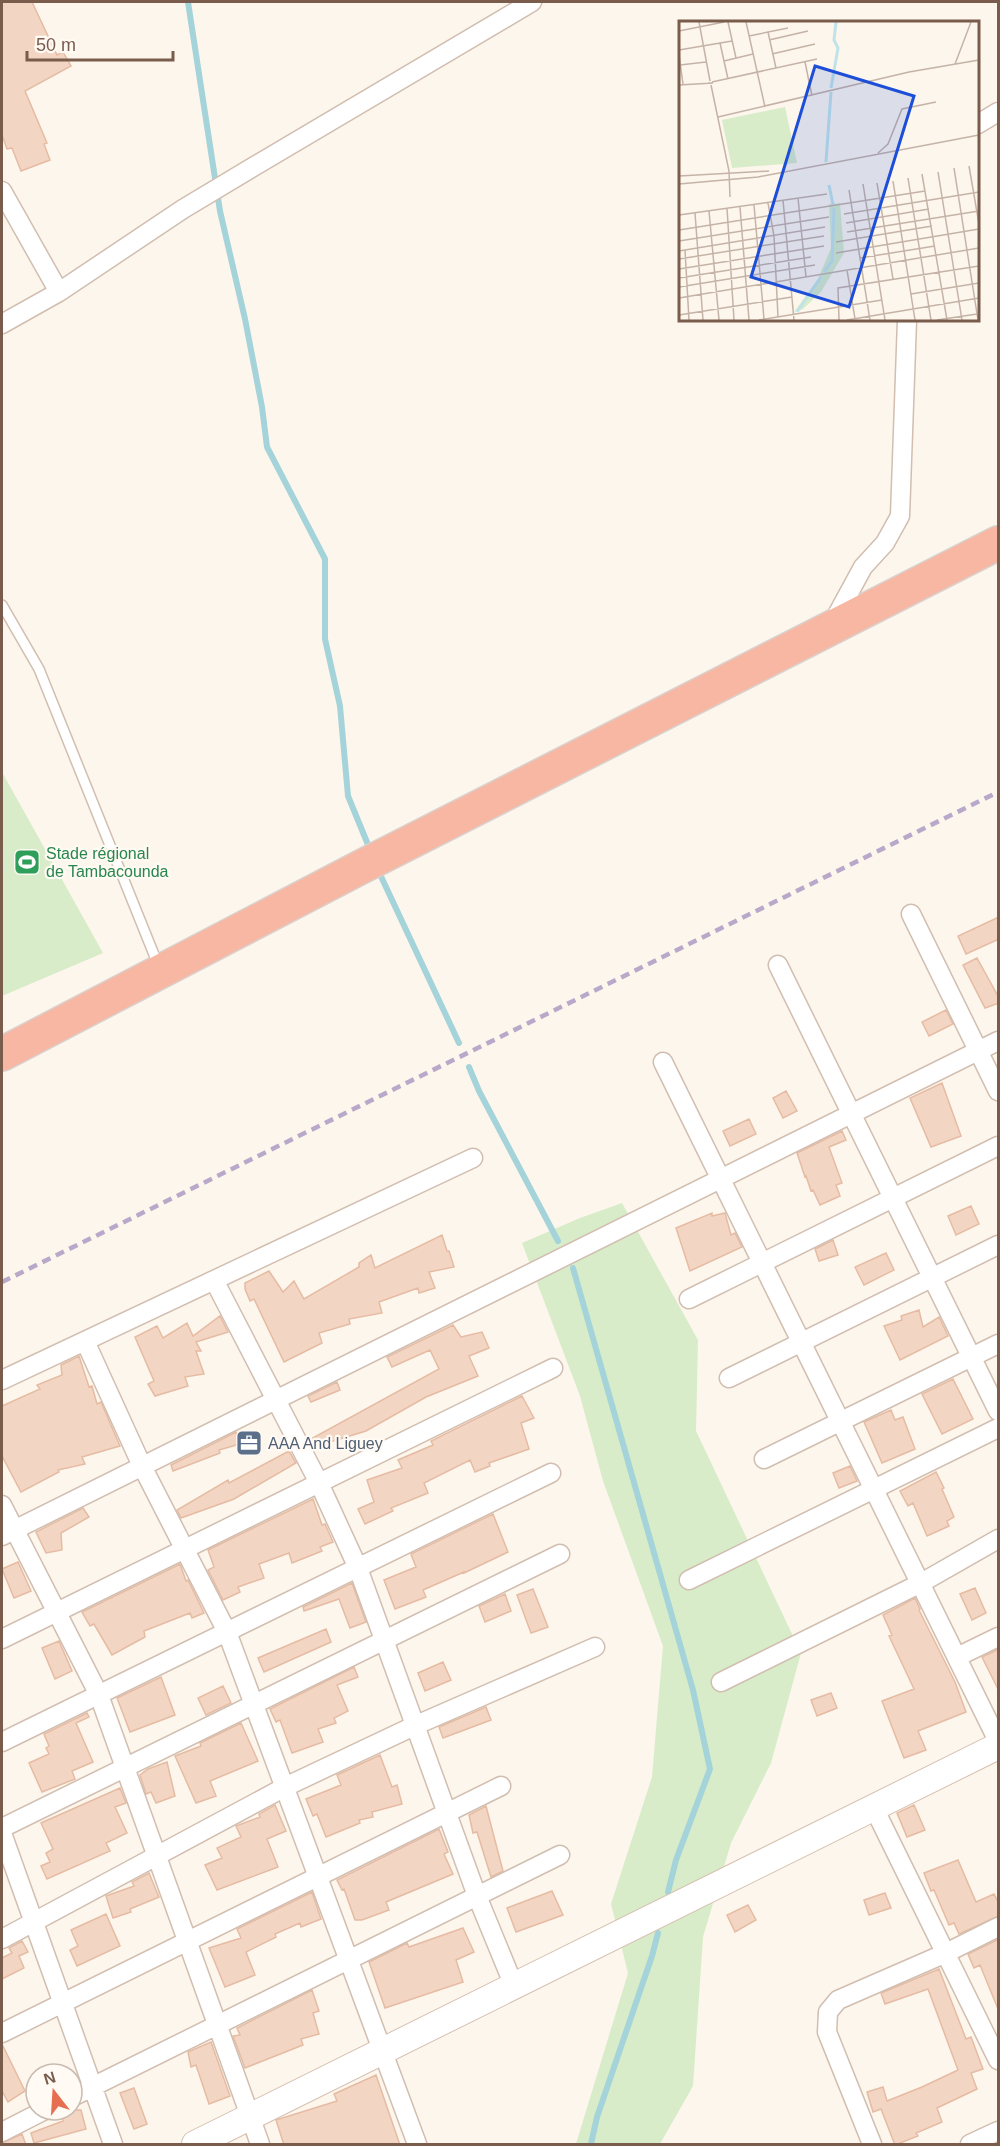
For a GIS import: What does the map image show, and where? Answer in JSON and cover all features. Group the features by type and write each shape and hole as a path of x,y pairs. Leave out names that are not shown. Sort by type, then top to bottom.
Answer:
{"highway":[{"path":"2,1054 374,860 999,543"}],"street":[{"path":"2,324 59,292 183,209 532,2"},
{"path":"979,123 999,112"},
{"path":"2,192 59,292"},
{"path":"829,629 863,567 885,543 900,516 907,321"},
{"path":"911,914 999,1091"},
{"path":"778,965 999,1411"},
{"path":"8,1532 999,1041"},
{"path":"663,1062 999,1741"},
{"path":"689,1299 999,1146"},
{"path":"2,1380 473,1158"},
{"path":"729,1378 999,1245"},
{"path":"214,1280 320,1483 358,1568 477,1896 514,1986"},
{"path":"85,1341 142,1466 227,1632 417,2145"},
{"path":"764,1459 999,1344"},
{"path":"2,1639 553,1368"},
{"path":"689,1580 999,1428"},
{"path":"2,1743 551,1473"},
{"path":"2,1505 8,1532 56,1612 99,1695 260,2145"},
{"path":"721,1682 921,1583 999,1539"},
{"path":"113,2145 2,1831 560,1554"},
{"path":"957,1657 999,1637"},
{"path":"2,1940 285,1787 414,1726 595,1647"},
{"path":"195,2145 999,1746"},
{"path":"2,2033 501,1786"},
{"path":"874,1808 999,2060"},
{"path":"84,2091 560,1856"},
{"path":"872,2145 827,2032 828,2012 838,2000 999,1927"},
{"path":"2,2132 24,2121"},
{"path":"970,2145 999,2131"}],"lane":[{"path":"2,605 39,669 160,972"}],"green space":[{"name":"Stade régional de Tambacounda","path":"2,772 103,953 2,996"},
{"path":"622,1203 698,1340 696,1431 801,1653 771,1763 731,1843 703,1937 693,2086 660,2144 576,2144 628,1973 611,1904 652,1777 663,1646 603,1481 580,1396 522,1243"}],"building":[{"path":"2,2 32,2 57,55 63,52 71,66 25,91 47,143 44,144 50,160 21,171 12,148 7,149 2,135"},
{"path":"999,917 999,939 966,954 958,936"},
{"path":"977,958 999,998 999,1003 985,1008 963,965"},
{"path":"946,1010 953,1024 929,1036 922,1022"},
{"path":"942,1083 961,1136 931,1147 910,1098"},
{"path":"786,1091 797,1111 783,1118 773,1098"},
{"path":"749,1119 756,1134 730,1146 723,1131"},
{"path":"842,1131 846,1140 829,1147 842,1183 836,1185 840,1196 820,1205 813,1190 811,1191 797,1153"},
{"path":"971,1206 979,1224 956,1235 948,1216"},
{"path":"712,1213 712,1216 725,1213 731,1235 735,1233 742,1247 690,1271 676,1228"},
{"path":"442,1235 454,1267 429,1272 435,1288 419,1293 418,1288 379,1302 382,1313 349,1319 350,1324 319,1333 322,1343 284,1362 254,1299 250,1301 245,1289 245,1283 269,1271 283,1292 294,1281 304,1299 359,1267 359,1263 371,1255 375,1268"},
{"path":"833,1240 838,1255 819,1261 815,1249"},
{"path":"886,1253 894,1270 864,1285 855,1267"},
{"path":"919,1310 923,1327 939,1317 948,1336 900,1360 884,1326 902,1320 901,1316"},
{"path":"220,1316 228,1332 196,1342 201,1351 196,1351 204,1374 185,1377 188,1386 155,1396 148,1384 154,1381 135,1337 157,1326 163,1338 187,1323 193,1336"},
{"path":"453,1325 461,1337 482,1332 489,1348 469,1356 478,1376 426,1397 366,1431 313,1447 309,1440 439,1369 430,1350 392,1367 387,1357"},
{"path":"79,1356 89,1387 92,1386 97,1404 101,1402 120,1446 82,1457 85,1464 58,1470 59,1472 21,1492 2,1456 2,1406 40,1389 37,1385 62,1375 61,1365"},
{"path":"953,1379 973,1419 942,1434 922,1394"},
{"path":"337,1382 340,1390 311,1402 308,1396"},
{"path":"522,1396 534,1418 521,1423 529,1449 489,1463 490,1466 475,1472 470,1460 424,1483 428,1493 391,1508 393,1511 365,1524 358,1509 374,1502 367,1480 402,1468 398,1460 433,1445 431,1441"},
{"path":"891,1410 895,1420 903,1417 915,1449 882,1463 864,1422"},
{"path":"236,1432 240,1444 219,1450 220,1453 173,1471 171,1465"},
{"path":"289,1451 296,1463 234,1499 181,1518 177,1510 228,1480 229,1483"},
{"path":"850,1466 857,1481 839,1488 833,1473"},
{"path":"936,1472 954,1517 947,1521 949,1526 927,1536 913,1503 908,1506 900,1491"},
{"path":"313,1499 322,1525 325,1524 333,1542 320,1547 322,1551 292,1563 289,1553 259,1564 264,1578 238,1587 240,1592 223,1600 208,1570 214,1567 208,1550"},
{"path":"83,1508 89,1517 61,1533 62,1550 46,1553 36,1532"},
{"path":"493,1514 508,1552 423,1590 426,1597 395,1609 384,1580 416,1567 411,1554"},
{"path":"18,1562 31,1591 14,1598 2,1569"},
{"path":"180,1564 186,1581 188,1580 204,1613 192,1618 190,1613 144,1631 145,1637 112,1655 94,1624 90,1626 82,1612"},
{"path":"352,1583 366,1622 350,1628 339,1599 304,1611 303,1607"},
{"path":"975,1588 986,1613 972,1620 960,1594"},
{"path":"533,1589 548,1627 531,1633 517,1595"},
{"path":"505,1594 511,1611 485,1622 479,1606"},
{"path":"915,1598 955,1682 966,1712 918,1731 926,1750 904,1758 882,1701 914,1689 889,1636 892,1635 883,1615"},
{"path":"326,1629 331,1642 264,1672 258,1658"},
{"path":"59,1641 72,1671 55,1679 42,1648"},
{"path":"999,1649 999,1691 982,1657"},
{"path":"443,1662 451,1680 425,1691 418,1673"},
{"path":"354,1667 358,1677 337,1685 348,1711 334,1718 336,1723 318,1729 323,1742 292,1753 280,1720 276,1722 270,1709"},
{"path":"161,1677 175,1715 130,1732 117,1698"},
{"path":"223,1686 231,1703 206,1715 198,1698"},
{"path":"831,1693 837,1708 817,1716 811,1700"},
{"path":"486,1707 491,1720 443,1738 439,1727"},
{"path":"87,1713 89,1717 76,1723 93,1762 72,1771 75,1779 42,1792 29,1763 49,1754 46,1748 49,1746 44,1734"},
{"path":"241,1723 258,1761 210,1781 216,1796 196,1803 175,1756 201,1746 200,1743"},
{"path":"380,1755 392,1787 397,1785 402,1804 372,1812 373,1817 359,1820 360,1823 326,1837 317,1814 313,1816 306,1799 341,1785 337,1775"},
{"path":"167,1762 175,1796 156,1803 151,1792 146,1794 140,1775 148,1769"},
{"path":"120,1788 126,1803 115,1807 127,1833 106,1843 110,1851 47,1879 41,1866 50,1862 46,1853 53,1849 41,1823"},
{"path":"275,1805 286,1831 267,1839 278,1867 217,1890 205,1865 222,1858 217,1848 241,1837 236,1826 260,1817 259,1814"},
{"path":"914,1805 925,1830 907,1837 897,1813"},
{"path":"486,1806 503,1871 491,1877 477,1832 473,1833 469,1815"},
{"path":"439,1829 448,1852 444,1854 453,1874 386,1902 389,1910 362,1920 355,1920 344,1889 342,1890 337,1880"},
{"path":"958,1860 976,1902 994,1894 999,1904 999,1916 959,1934 954,1923 949,1925 924,1873"},
{"path":"149,1873 159,1897 130,1909 131,1912 113,1918 106,1896 134,1886 132,1882"},
{"path":"552,1891 563,1915 516,1932 507,1908"},
{"path":"312,1892 321,1919 301,1927 300,1923 275,1934 276,1937 246,1952 255,1975 225,1987 209,1948 241,1938 237,1929"},
{"path":"885,1893 891,1908 869,1915 864,1900"},
{"path":"748,1905 756,1920 735,1932 727,1915"},
{"path":"106,1914 120,1946 77,1966 70,1950 78,1946 71,1930"},
{"path":"463,1928 474,1952 456,1960 463,1982 385,2008 369,1962 407,1943 409,1947"},
{"path":"999,1939 998,2009 980,1965 974,1968 968,1954"},
{"path":"22,1941 28,1952 19,1956 24,1968 2,1979 2,1958 12,1953 9,1948"},
{"path":"939,1969 966,2039 971,2037 983,2069 971,2073 977,2089 937,2108 942,2122 916,2133 918,2136 895,2145 881,2109 873,2112 867,2092 883,2087 887,2101 958,2070 928,1989 885,2004 881,1993"},
{"path":"312,1990 319,2011 313,2013 319,2034 301,2039 303,2045 245,2068 233,2036 240,2035 237,2028"},
{"path":"211,2042 230,2096 209,2104 196,2065 191,2067 188,2052"},
{"path":"2,2044 24,2092 8,2102 2,2091"},
{"path":"376,2075 400,2145 284,2145 276,2120 337,2101 334,2094"},
{"path":"134,2088 147,2124 134,2129 120,2093"},
{"path":"84,2121 86,2129 34,2143 31,2133 60,2122"},
{"path":"22,2134 26,2145 2,2145 2,2143"}],"waterway":[{"path":"188,2 220,211 245,319 262,407 267,447 325,559 325,639 340,706 348,796 371,852"},
{"path":"378,870 459,1043"},
{"path":"469,1067 479,1091 558,1241"},
{"path":"573,1268 693,1690 710,1769 676,1860 668,1892"},
{"path":"591,2144 597,2117 658,1933"}],"railway":[{"path":"2,1282 998,792"}],"place":[{"name":"Stade régional de Tambacounda","path":"27,862"},
{"name":"AAA And Liguey","path":"249,1443"}]}
